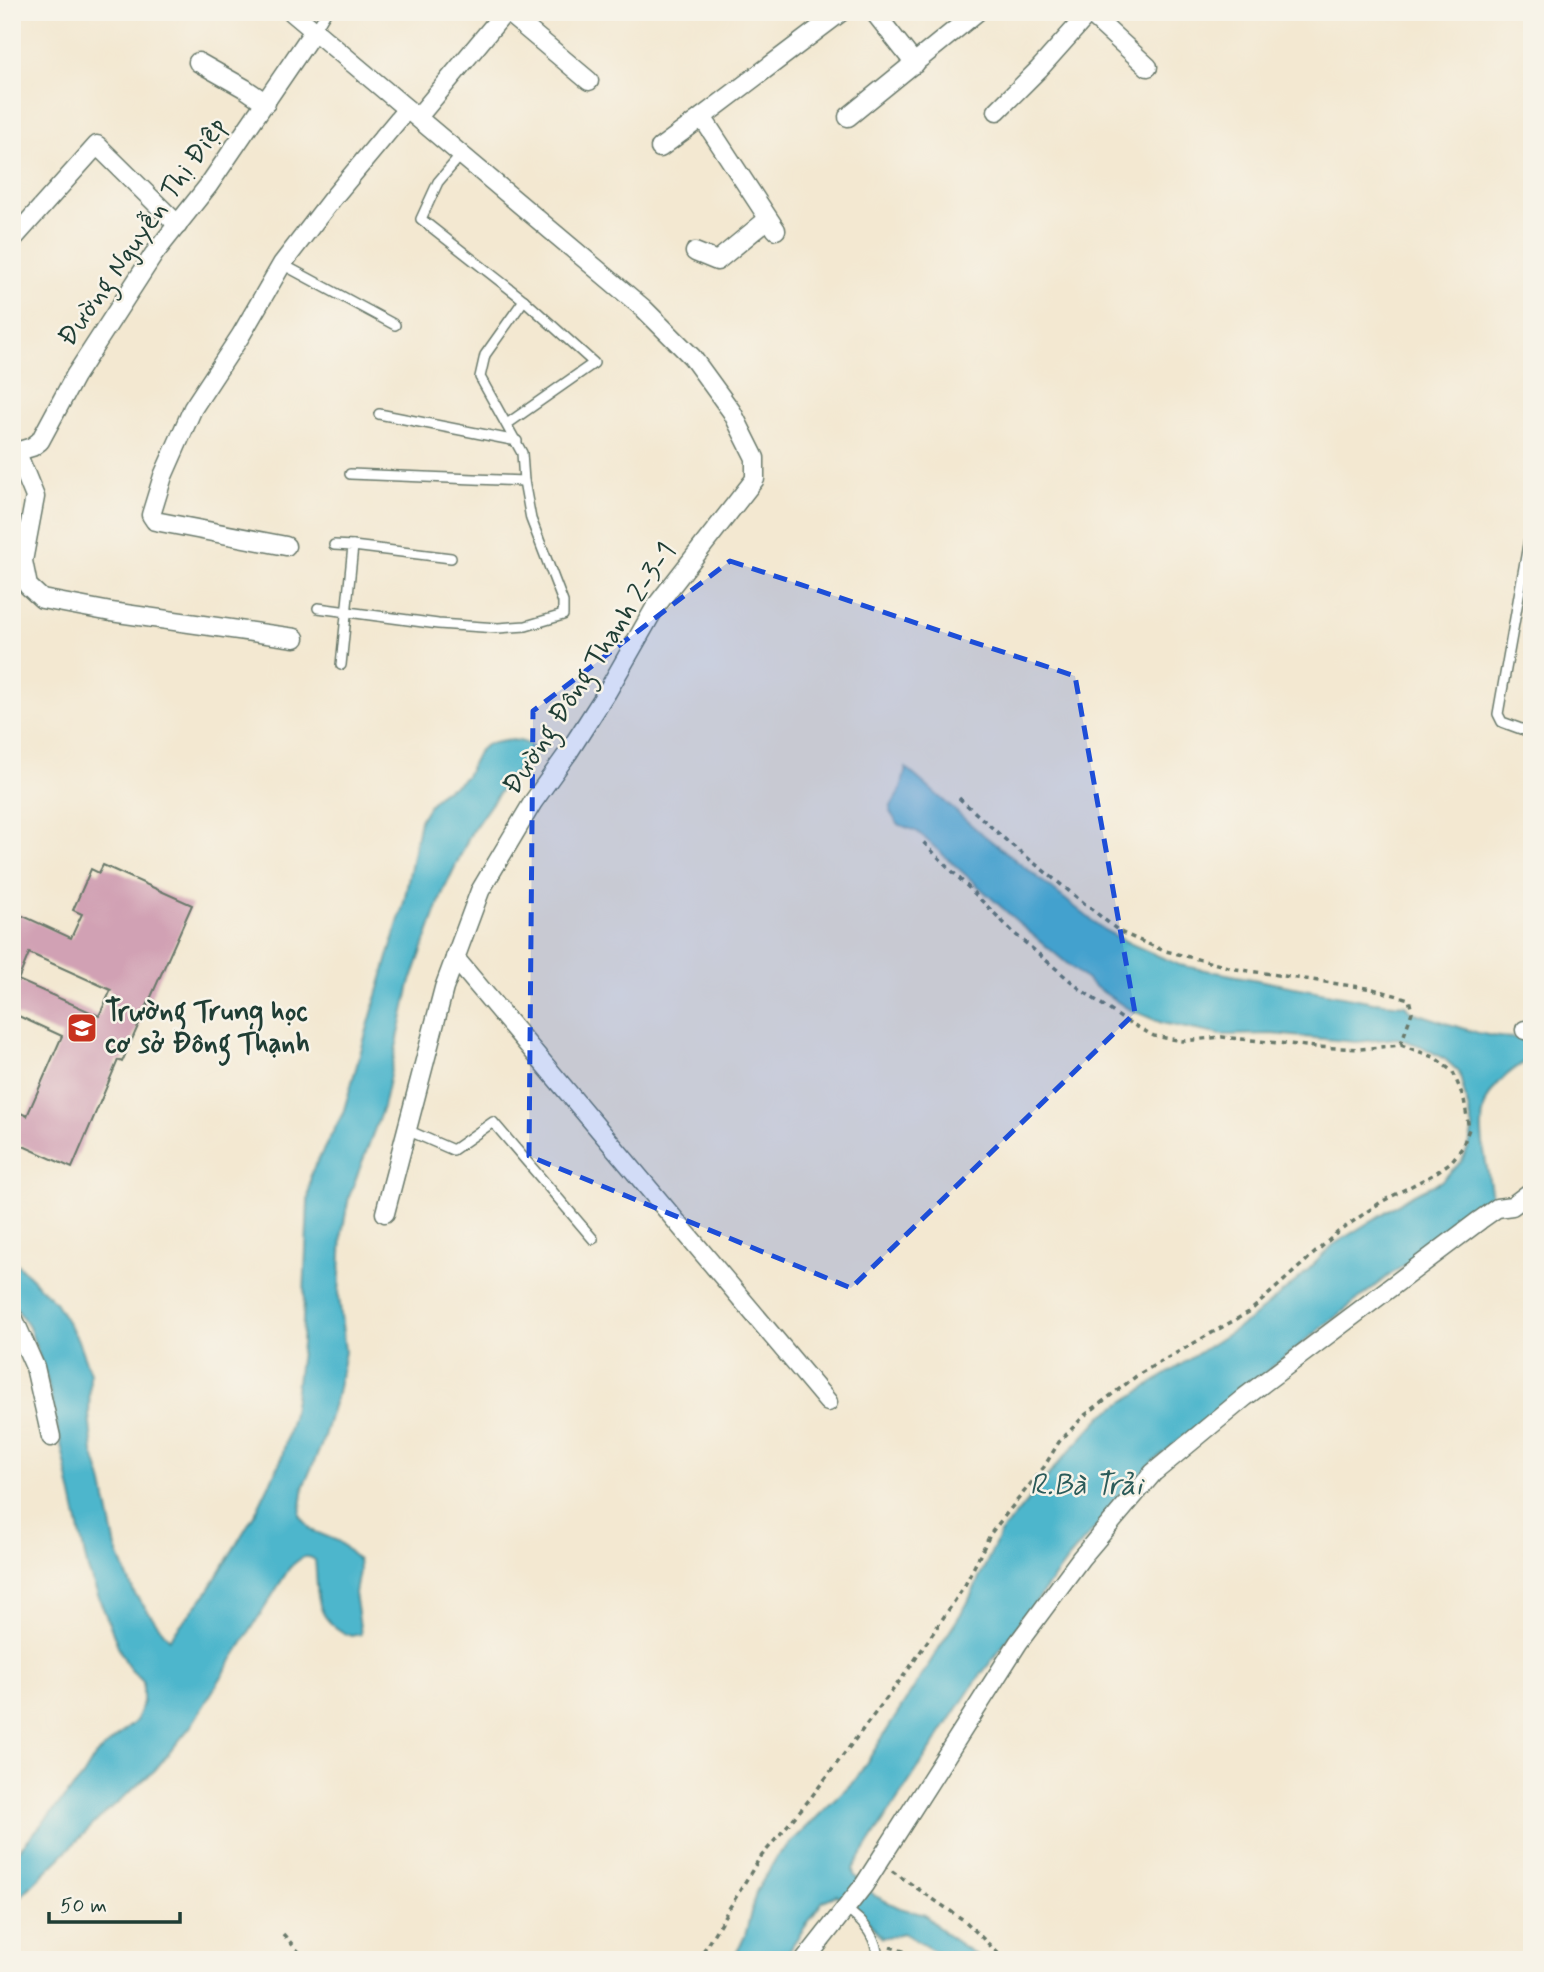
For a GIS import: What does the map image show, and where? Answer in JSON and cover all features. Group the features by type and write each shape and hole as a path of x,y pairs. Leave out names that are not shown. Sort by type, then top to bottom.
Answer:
{"street":[{"name":"Đường Đông Thạnh 2-3-1","path":"292,12 643,308 692,357 732,412 755,458 755,479 656,606 607,692 533,802 480,891 444,988 386,1213"},
{"path":"286,546 155,521 151,515 163,476 193,408 241,335 282,264 332,199 506,12 589,81"},
{"path":"660,148 841,12"},
{"path":"874,12 915,64"},
{"path":"848,117 978,12"},
{"path":"997,111 1039,69 1089,12 1148,67"},
{"name":"Đường Nguyễn Thị Điệp","path":"14,453 40,441 75,376 154,254 266,103 313,32"},
{"path":"198,62 266,103"},
{"path":"695,252 717,261 772,224 702,117"},
{"path":"12,240 97,145 178,225"},
{"path":"14,453 36,497 23,561 28,586 42,599 111,612 295,638"},
{"path":"455,958 828,1402"},
{"path":"805,1960 864,1885 1018,1643 1081,1558 1153,1473 1245,1397 1497,1208 1512,1206 1532,1191"},
{"path":"12,1315 35,1367 51,1437"}],"lane":[{"path":"313,32 326,12"},
{"path":"462,154 438,182 421,219 524,300 594,363 507,424"},
{"path":"282,264 395,325"},
{"path":"318,608 438,624 498,628 526,626 563,615 563,602 531,519 522,453 480,377 485,355 524,300"},
{"path":"379,414 517,441"},
{"path":"350,474 524,481"},
{"path":"1532,522 1498,714 1502,722 1532,733"},
{"path":"334,545 451,558"},
{"path":"341,665 353,546"},
{"path":"407,1130 453,1150 493,1122 593,1238"},
{"path":"845,1909 862,1923 877,1944 878,1960"}],"path":[{"path":"959,798 1008,842 1120,932 1162,950 1237,969 1373,989 1409,999 1412,1012 1401,1045"},
{"path":"698,1960 759,1859 809,1800 908,1670 964,1587 991,1533 1044,1467 1059,1442 1076,1424 1139,1374 1248,1312 1338,1232 1381,1202 1451,1162 1462,1148 1469,1129 1464,1099 1452,1072 1434,1057 1401,1045 1360,1049 1222,1037 1183,1041 1154,1036 1121,1018 1080,989 1015,934 923,842"},
{"path":"878,1862 965,1921 1005,1960"},
{"path":"282,1934 306,1960"},
{"path":"877,1944 933,1960"}],"highlighted area":[{"path":"730,561 1075,676 1135,1013 851,1288 529,1156 533,711"}],"water":[{"path":"511,740 527,744 535,751 506,783 472,831 443,892 410,984 383,1107 349,1197 342,1233 339,1296 345,1352 337,1393 321,1446 304,1485 300,1515 311,1530 338,1541 358,1560 355,1593 361,1634 351,1636 329,1622 320,1605 315,1560 304,1557 299,1560 290,1567 191,1726 155,1770 102,1816 12,1905 12,1860 82,1778 96,1755 136,1721 143,1702 143,1681 130,1669 120,1651 88,1570 47,1379 29,1327 12,1302 12,1259 55,1302 77,1338 90,1373 89,1415 93,1452 102,1480 116,1548 134,1593 169,1639 207,1593 258,1508 281,1460 293,1413 302,1344 311,1173 343,1113 404,902 420,820 441,792 466,776 478,752 487,744"},
{"name":"R.Bà Trải","path":"906,768 976,829 1104,930 1129,943 1179,965 1373,1002 1405,1005 1412,1012 1486,1035 1532,1037 1532,1058 1509,1073 1494,1088 1486,1103 1482,1138 1493,1204 1384,1279 1153,1461 1069,1558 971,1688 853,1869 854,1875 875,1896 900,1908 925,1915 944,1933 983,1960 950,1960 903,1933 882,1938 837,1895 823,1901 782,1960 733,1960 745,1936 756,1892 778,1855 856,1779 967,1604 1000,1534 1056,1466 1102,1416 1251,1319 1302,1276 1333,1245 1414,1194 1440,1182 1461,1162 1469,1146 1473,1127 1459,1072 1446,1060 1421,1046 1397,1038 1356,1042 1272,1034 1221,1035 1162,1023 1127,1008 1094,986 1027,930 918,832 898,824 890,812 901,789"}],"building":[{"path":"103,865 192,905 122,1062 118,1060 72,1168 12,1141 12,1109 27,1116 62,1036 12,1013 12,930 19,914 71,938 82,914 73,910 91,869 99,873","holes":["29,953 111,990 99,1016 18,980"]}],"place":[{"name":"Trường Trung học cơ sở Đông Thạnh","path":"82,1028"}]}
